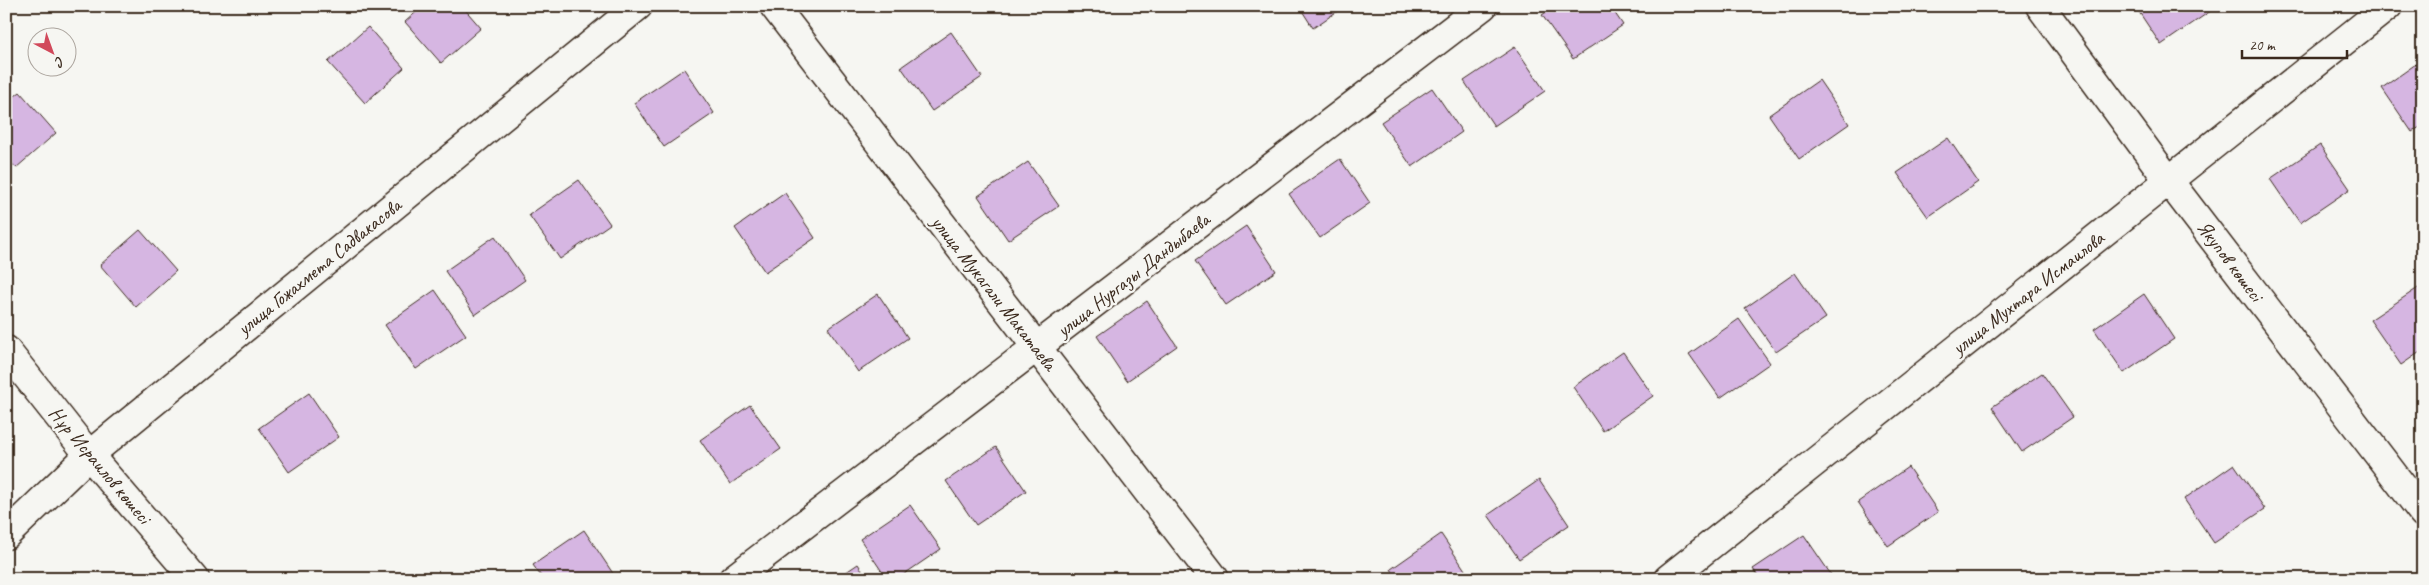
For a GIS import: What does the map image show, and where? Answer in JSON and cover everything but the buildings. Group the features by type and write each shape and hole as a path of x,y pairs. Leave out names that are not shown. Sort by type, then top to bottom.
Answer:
{"street":[{"name":"улица Гожахмета Садвакасова","path":"6,535 89,455 638,6"},
{"name":"улица Мукагали Макатаева","path":"774,6 1215,579"},
{"name":"улица Нургазы Дандыбаева","path":"733,579 1037,349 1483,6"},
{"name":"Якупов көшесі","path":"2040,6 2169,181 2423,512"},
{"name":"улица Мухтара Исмаилова","path":"1668,579 2388,6"},
{"name":"Нұр Исраилов көшесі","path":"6,350 89,455 195,579"}]}
